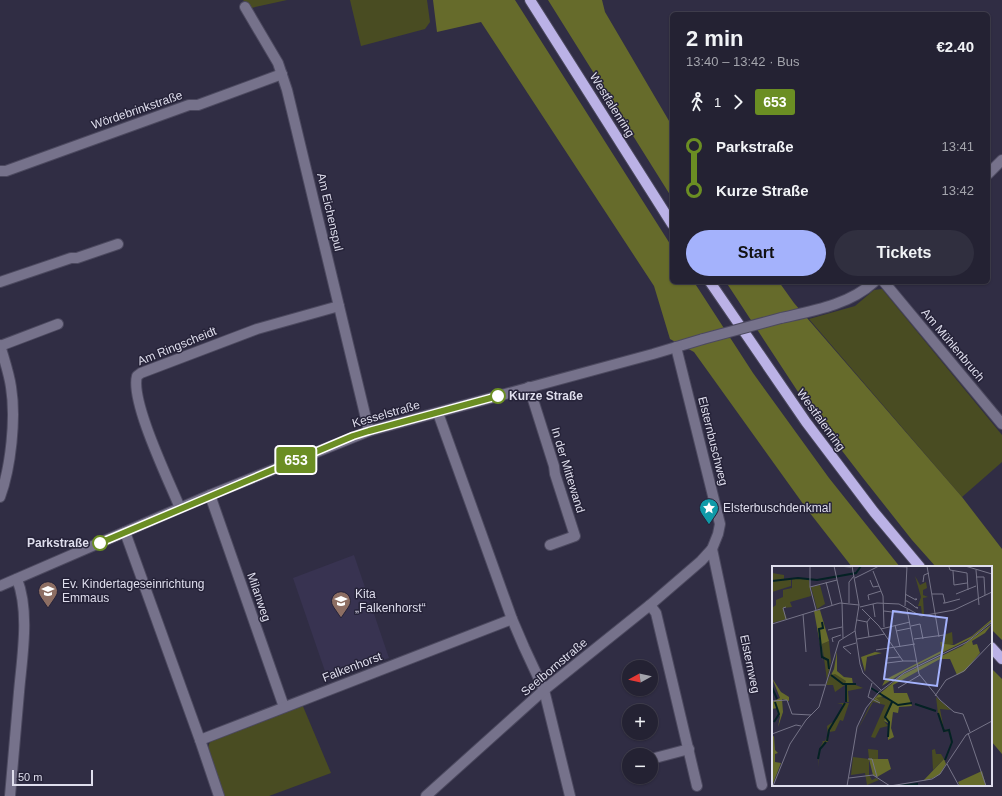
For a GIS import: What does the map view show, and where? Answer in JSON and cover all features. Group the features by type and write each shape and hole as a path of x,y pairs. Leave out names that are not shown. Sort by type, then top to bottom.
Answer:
{"main road":[{"name":"Westfalenring","path":"530,0 670,221"},
{"name":"Westfalenring","path":"711,284 806,422 874,512 919,566"},
{"path":"992,648 1002,659"}],"street":[{"name":"Am Eichenspul","path":"245,7 278,63 288,90 369,431"},
{"name":"Wördebrinkstraße","path":"0,171 6,171 189,105 198,105 282,74"},
{"path":"990,172 1002,160"},
{"path":"0,282 118,244"},
{"name":"Kesselstraße","path":"0,586 210,495 369,431 837,303 855,296 871,284"},
{"name":"Am Mühlenbruch","path":"886,284 1002,424"},
{"name":"Am Ringscheidt","path":"180,508 145,423 136,387 137,376 141,373 257,329 339,306"},
{"path":"0,497 9,462 12,408 11,387 0,346 58,324"},
{"name":"Elsternbuschweg","path":"676,347 720,524 712,549 701,561"},
{"name":"In der Mittewand","path":"529,387 575,536 550,545"},
{"path":"438,413 512,619 544,690 570,796"},
{"name":"Milanweg","path":"210,495 284,707"},
{"path":"125,532 219,796"},
{"name":"Elsternweg","path":"712,549 762,785"},
{"name":"Seelbornstraße","path":"426,796 544,690 650,605 701,561"},
{"path":"10,796 23,628 23,602 17,578"},
{"path":"650,605 656,613 697,786"},
{"name":"Falkenhorst","path":"200,740 512,619"},
{"path":"658,757 689,749"}],"shaded area":[{"name":"Kita „Falkenhorst“","path":"354,555 389,658 328,680 293,578"}],"green space":[{"path":"243,0 287,0 251,8"},
{"path":"350,0 427,0 430,22 425,29 361,46"},
{"path":"433,0 515,0 670,244 670,284 695,284 753,373 829,478 899,566 851,566 806,508 694,352 670,339 654,286 481,22 437,32"},
{"path":"548,0 602,0 605,12 670,123 670,195"},
{"path":"727,284 780,284 794,303 962,497 1002,549 1002,640 992,630 992,566 935,566 912,540 806,404"},
{"path":"882,289 1002,435 1002,462 962,497 809,319 855,306 874,290"},
{"path":"992,669 1002,679 1002,754 992,742"},
{"path":"302,704 331,773 269,796 224,796 208,750 209,744 213,738"}],"bus line":[{"name":"653","path":"100,543 210,495 353,436 498,396"}],"place":[{"name":"Kurze Straße","path":"498,396"},
{"name":"Elsterbuschdenkmal","path":"709,525"},
{"name":"Parkstraße","path":"100,543"},
{"name":"Ev. Kindertageseinrichtung Emmaus","path":"48,608"},
{"name":"Kita „Falkenhorst“","path":"341,618"}]}
